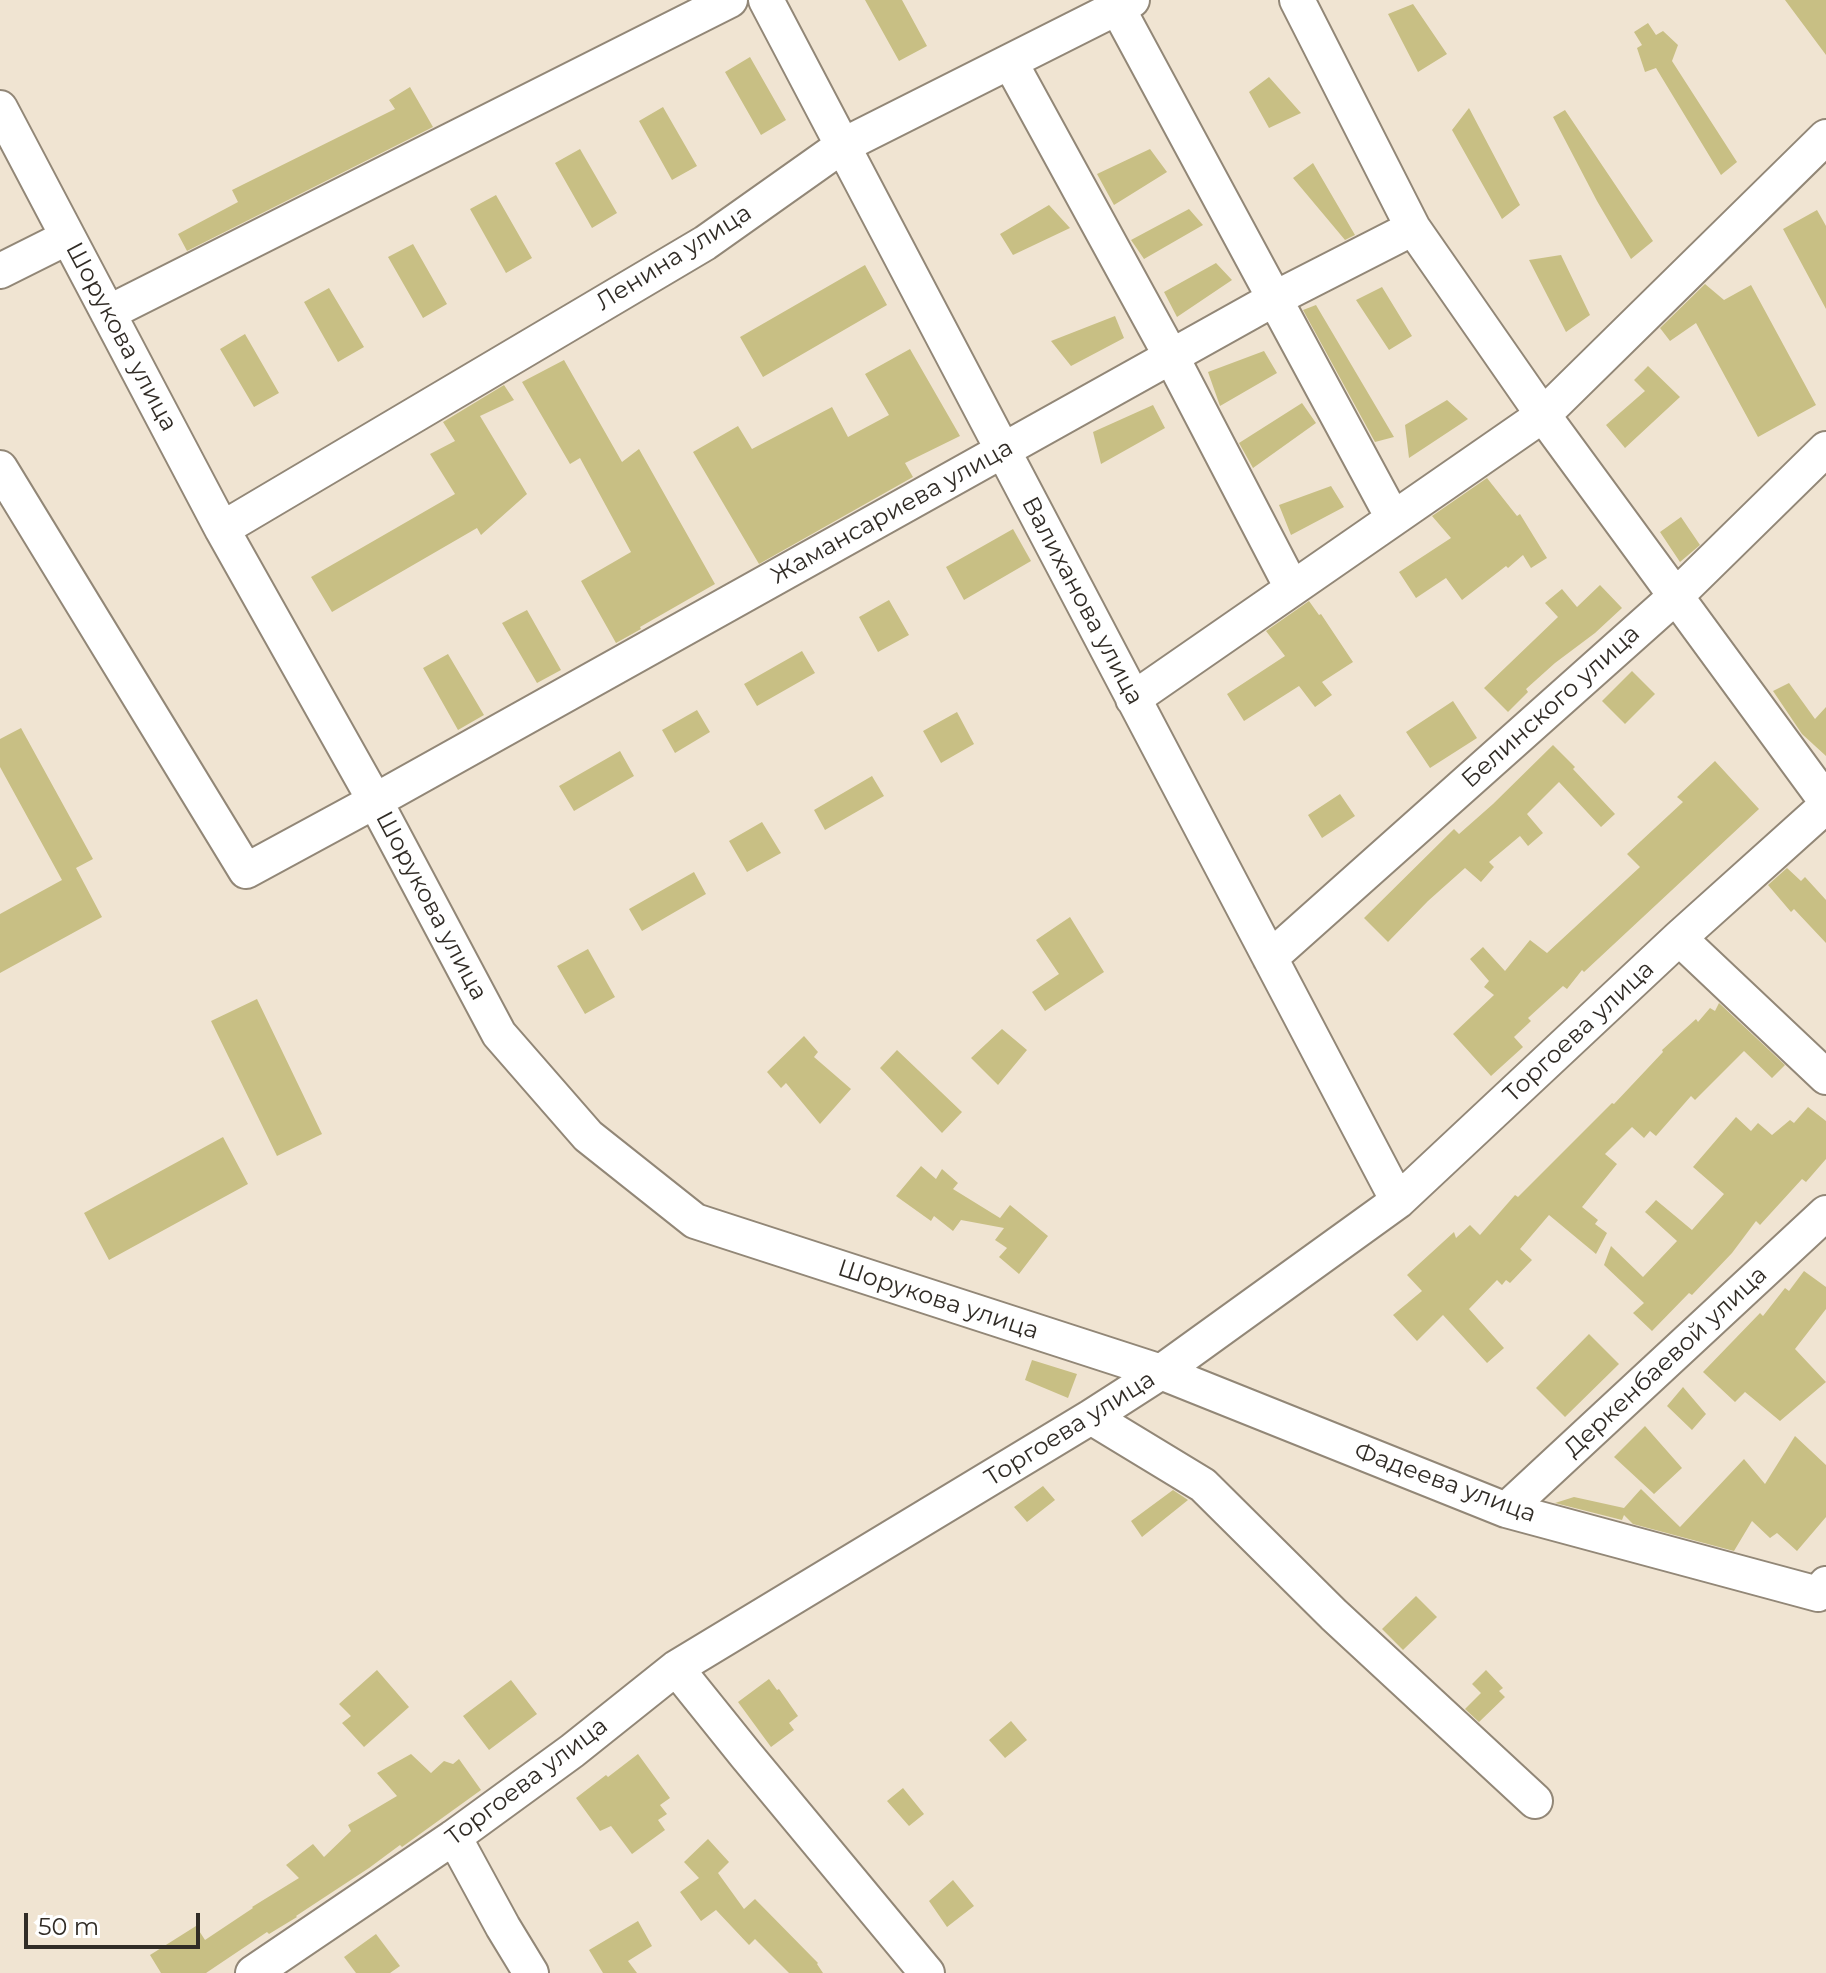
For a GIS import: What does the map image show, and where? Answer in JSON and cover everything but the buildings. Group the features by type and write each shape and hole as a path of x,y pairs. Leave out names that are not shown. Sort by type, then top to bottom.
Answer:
{"street":[{"path":"108,313 730,0"},
{"name":"Валиханова улица","path":"766,0 1398,1201"},
{"path":"1297,0 1413,228 1543,415 1826,803"},
{"path":"1124,4 1274,299 1393,518"},
{"name":"Ленина улица","path":"222,529 705,243 842,146 1124,4"},
{"path":"1010,62 1171,356 1292,588"},
{"name":"Шорукова улица","path":"0,108 222,529 375,801 499,1034 588,1136 695,1221 1161,1372"},
{"path":"1133,699 1543,415 1826,137"},
{"name":"Жамансариева улица","path":"0,468 246,871 1274,299 1413,228"},
{"path":"0,271 68,237"},
{"name":"Белинского улица","path":"1270,958 1676,596 1826,449"},
{"name":"Торгоева улица","path":"253,1973 454,1837 572,1751 676,1668 1161,1372 1398,1201 1826,803"},
{"path":"1679,938 1826,1077"},
{"name":"Деркенбаевой улица","path":"1506,1510 1826,1213"},
{"name":"Фадеева улица","path":"1161,1372 1506,1510 1818,1594 1826,1584"},
{"path":"1091,1417 1203,1485 1334,1615 1535,1801"},
{"path":"676,1668 927,1973"},
{"path":"454,1837 531,1973"}]}
